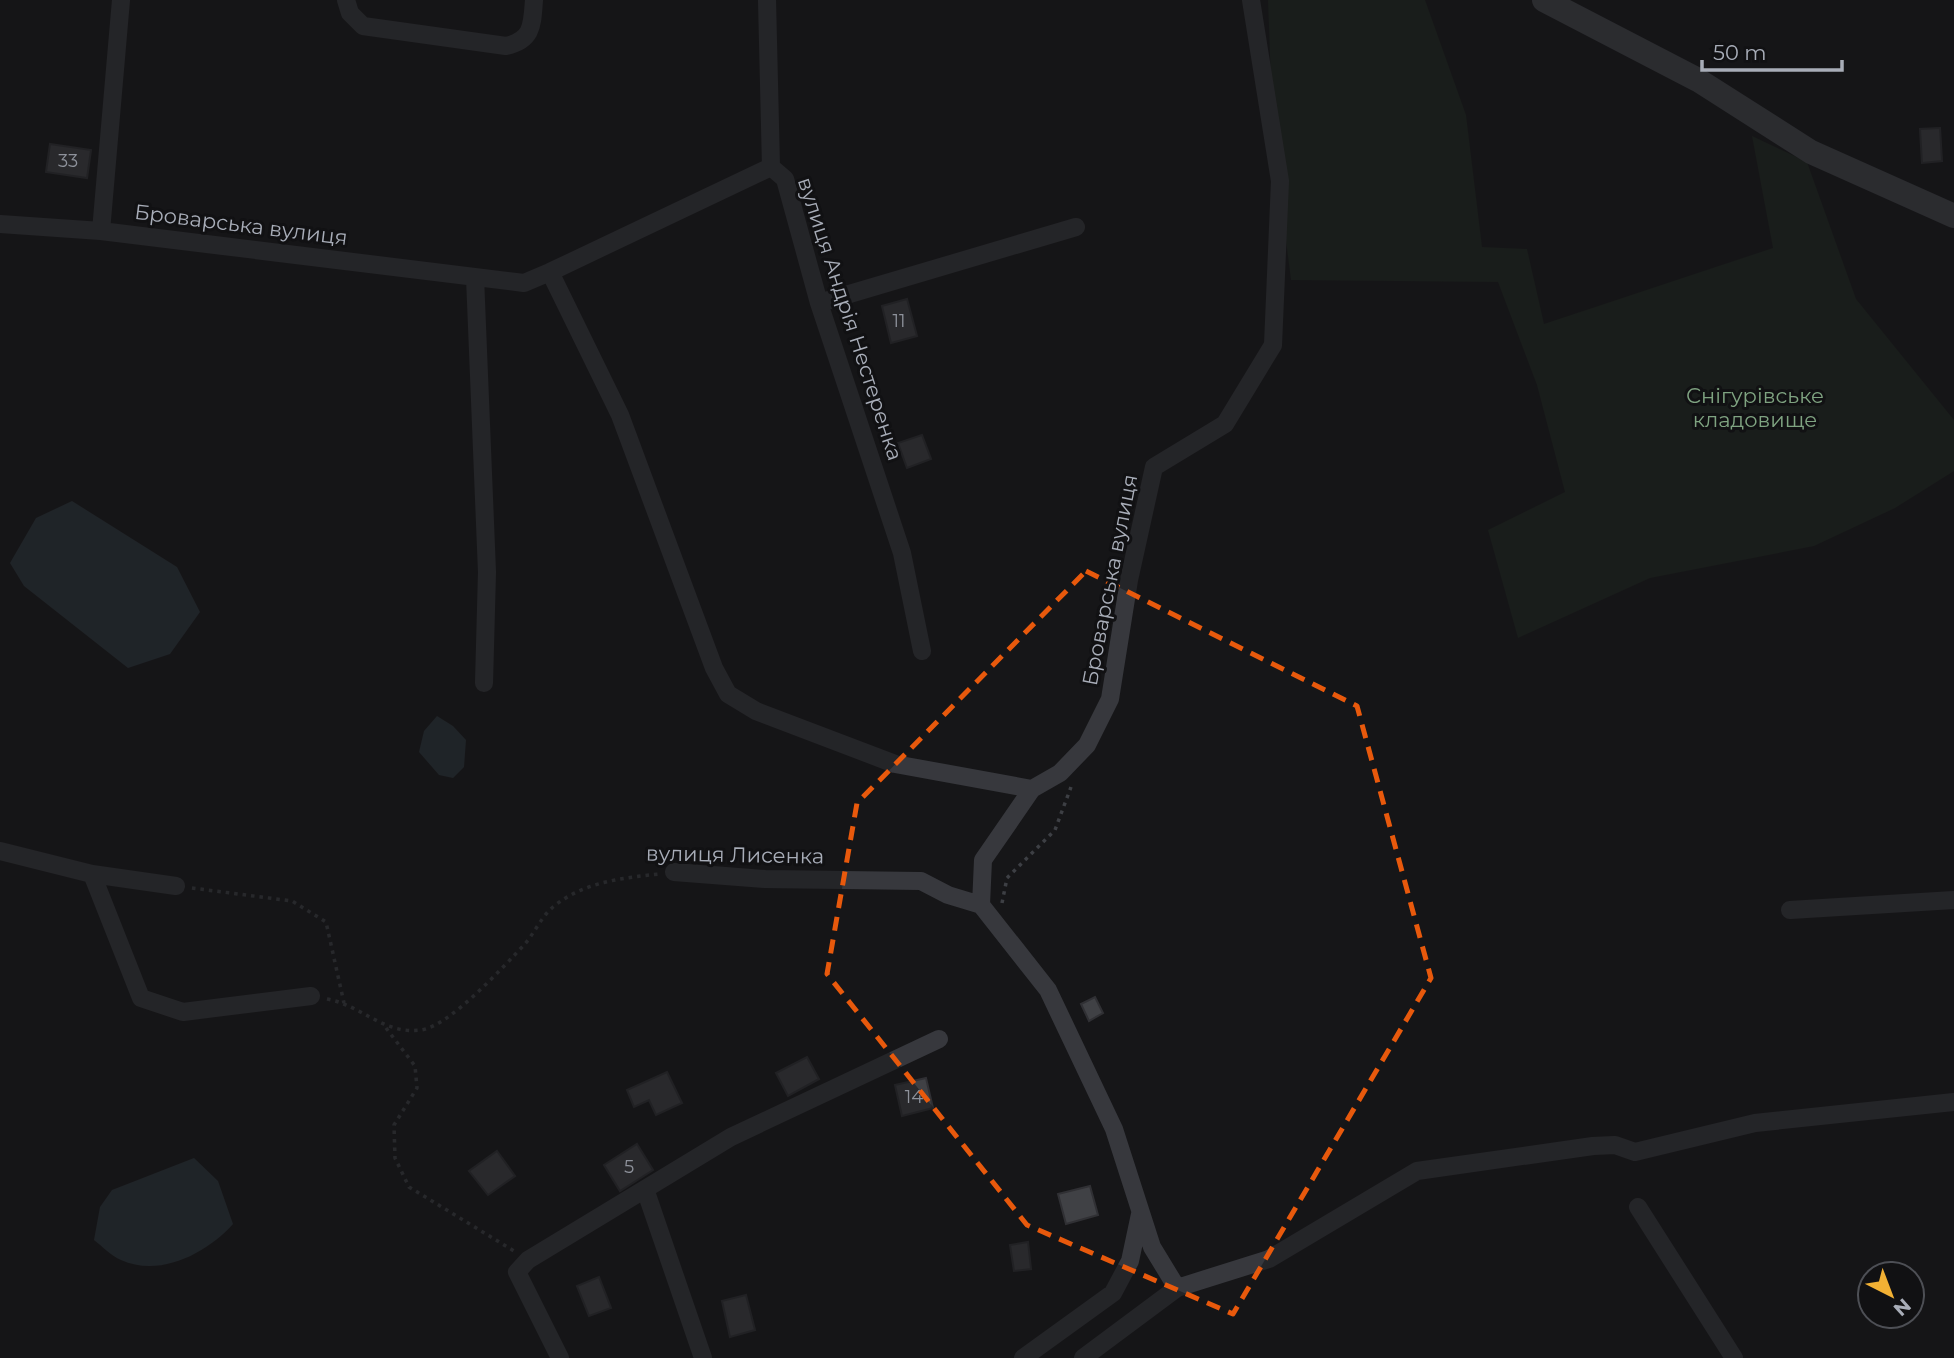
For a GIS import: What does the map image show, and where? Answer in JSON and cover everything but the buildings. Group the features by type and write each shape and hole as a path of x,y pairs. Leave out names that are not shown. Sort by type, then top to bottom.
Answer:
{"street":[{"path":"101,231 121,0"},
{"path":"346,0 350,13 363,26 506,46 521,42 531,30 534,0"},
{"name":"вулиця Андрія Нестеренка","path":"767,0 771,167 785,179 819,303 902,553 922,651"},
{"name":"Броварська вулиця","path":"1032,789 1060,773 1087,746 1110,699 1129,580 1154,467 1225,424 1273,345 1280,181 1251,0"},
{"path":"1544,0 1698,80 1811,152 1954,216"},
{"name":"Броварська вулиця","path":"0,224 101,231 524,283 771,167"},
{"path":"819,303 1076,227"},
{"path":"550,272 620,415 714,668 728,694 756,710 895,764 1032,789 983,860 981,905 1048,990 1114,1129 1152,1247 1177,1288"},
{"path":"475,277 487,572 484,683"},
{"path":"0,851 92,874 176,886"},
{"name":"вулиця Лисенка","path":"674,872 765,879 921,881 948,895 981,905"},
{"path":"92,874 141,998 183,1012 311,996"},
{"path":"1790,910 1954,900"},
{"path":"560,1358 517,1272 528,1260 731,1137 939,1039"},
{"path":"1083,1358 1177,1288 1269,1259 1417,1171 1615,1144 1635,1152 1755,1123 1954,1102"},
{"path":"645,1189 704,1358"},
{"path":"1638,1207 1734,1358"},
{"path":"1023,1358 1112,1293 1130,1261 1140,1211"}],"path":[{"path":"998,924 1007,878 1055,830 1073,782"},
{"name":"вулиця Лисенка","path":"311,996 367,1013 386,1028 422,1030 449,1017 524,945 553,907 606,879 674,872"},
{"path":"176,886 292,901 326,922 344,1004"},
{"path":"386,1028 415,1066 417,1088 394,1125 395,1157 409,1187 528,1260"}],"highlighted area":[{"path":"1086,571 1357,706 1431,978 1233,1314 1027,1225 827,974 857,803"}],"green space":[{"name":"Снігурівське кладовище","path":"1268,0 1425,0 1466,115 1482,247 1527,249 1544,324 1773,248 1752,136 1807,162 1856,299 1954,420 1954,471 1895,508 1814,546 1650,578 1518,638 1488,530 1565,492 1537,385 1498,282 1291,280 1273,138"}],"shaded area":[{"path":"72,501 177,567 200,612 170,654 128,668 24,586 10,563 36,518"},
{"path":"437,716 453,726 466,740 464,767 453,778 439,775 419,752 424,731"},
{"path":"194,1158 218,1181 233,1224 222,1235 182,1260 151,1266 121,1260 94,1240 100,1207 112,1190"}]}
